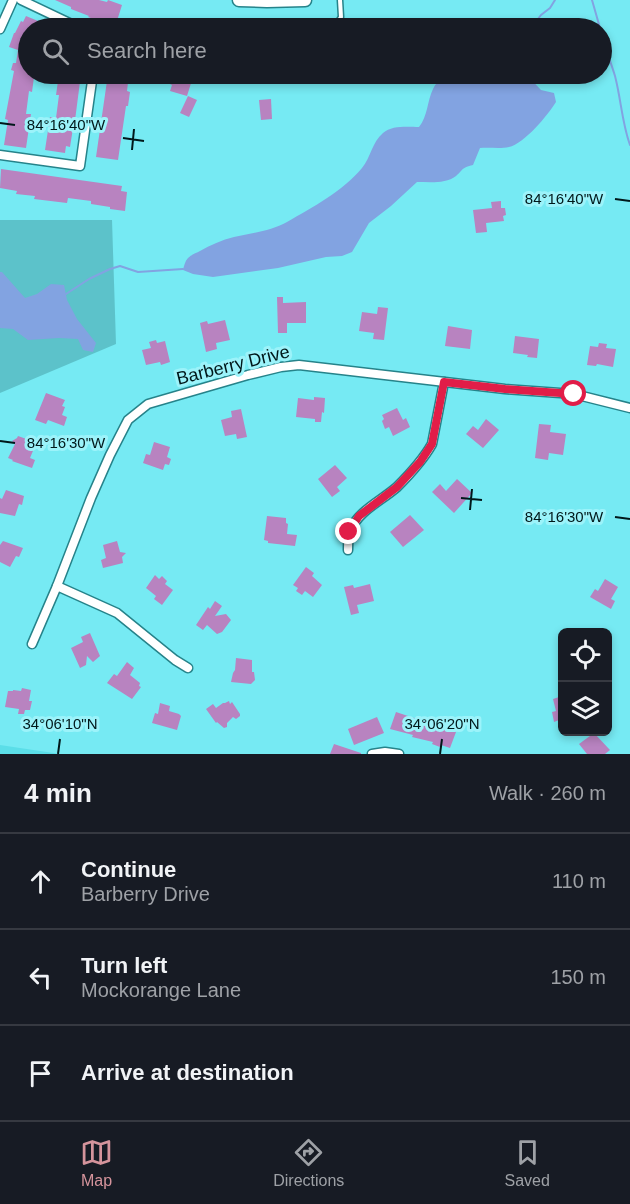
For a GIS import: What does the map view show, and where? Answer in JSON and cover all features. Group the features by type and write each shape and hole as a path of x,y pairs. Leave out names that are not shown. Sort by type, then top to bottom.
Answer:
{"street":[{"path":"0,29 13,0"},
{"path":"21,0 59,18"},
{"path":"239,0 305,0"},
{"path":"0,154 80,166 92,84"},
{"name":"Barberry Drive","path":"32,644 110,455 128,420 148,404 248,375 299,365 505,389 574,394 630,408"},
{"path":"348,550 349,532 359,516 397,487 420,462 432,444 444,382"},
{"path":"57,586 117,613 188,668"},
{"path":"372,754 385,752 399,754"}],"lane":[{"path":"340,0 340,18"}],"shaded area":[{"path":"436,84 535,84 541,90 554,93 556,102 522,141 506,148 480,148 473,165 464,168 452,179 417,182 369,223 352,252 278,268 213,277 183,270 185,262 192,255 221,241 281,225 337,191 362,168 376,141 383,133 395,128 419,127"},
{"path":"0,220 112,220 116,344 0,393"},
{"path":"0,272 25,298 37,294 51,284 64,285 67,300 77,319 96,343 93,352 83,350 78,339 28,340 13,329 0,328"},
{"path":"0,745 60,754 0,754"}],"building":[{"path":"55,0 107,2 108,0 122,5 118,18 91,18"},
{"path":"18,27 18,50 9,47"},
{"path":"18,50 18,84 33,84 32,92 29,91 26,114 31,114 26,148 4,145 8,120 5,119 14,71 11,70 13,63 16,63"},
{"path":"58,84 80,84 70,147 66,146 65,153 45,150 50,117 56,118 59,95 56,95"},
{"path":"107,84 128,84 127,91 130,92 118,160 96,157"},
{"path":"170,84 191,84 187,96 170,91 172,85"},
{"path":"188,96 197,100 189,117 180,113"},
{"path":"271,99 272,119 261,120 259,100"},
{"path":"1,169 122,186 121,191 127,192 125,211 91,204 91,201 68,198 67,203 16,194 17,191 0,188"},
{"path":"501,201 501,208 505,208 504,221 486,223 487,232 476,233 473,210 492,208 491,202"},
{"path":"277,297 283,297 283,303 306,302 306,323 287,323 287,333 278,333"},
{"path":"378,307 388,308 384,340 373,339 374,333 359,331 362,312 377,314"},
{"path":"225,320 230,340 216,343 217,349 206,352 200,323 207,321 208,324"},
{"path":"448,326 472,330 470,349 445,346"},
{"path":"515,336 539,339 537,358 513,353"},
{"path":"156,340 157,343 165,341 170,362 161,365 160,362 146,365 142,350 151,348 149,342"},
{"path":"599,343 607,344 606,348 616,349 613,367 587,365 590,346 598,347"},
{"path":"46,393 65,400 62,406 65,407 62,415 67,417 64,426 48,420 46,424 35,420"},
{"path":"314,397 325,398 321,422 296,417 298,398 314,400"},
{"path":"397,408 403,420 406,418 410,427 393,436 389,427 385,429 382,415"},
{"path":"241,409 247,437 237,439 236,434 225,436 221,420 232,417 231,411"},
{"path":"486,419 499,430 483,448 466,434 473,426 478,430"},
{"path":"539,424 551,425 550,432 566,434 563,455 549,453 548,460 535,458"},
{"path":"18,436 32,441 35,446 30,458 35,460 32,468 8,458 15,444 12,441"},
{"path":"154,442 170,447 167,457 171,459 169,465 165,464 163,470 143,463 146,454 150,455"},
{"path":"335,465 347,478 337,487 340,491 332,497 318,479"},
{"path":"457,479 472,493 454,513 432,492 440,484 446,491"},
{"path":"6,490 24,496 22,505 19,504 15,516 0,513 0,498 2,499"},
{"path":"410,515 424,530 403,547 390,532"},
{"path":"267,516 286,518 287,534 297,535 295,546 268,543 264,540"},
{"path":"3,541 23,548 10,567 0,562 0,545"},
{"path":"117,541 120,552 126,553 122,557 123,563 103,568 101,560 106,558 103,545"},
{"path":"306,567 314,573 312,576 322,585 313,597 305,591 302,595 293,585"},
{"path":"155,575 159,579 162,576 167,581 165,584 173,590 162,605 146,588"},
{"path":"605,579 618,587 611,599 615,601 611,609 590,597 595,589 598,591"},
{"path":"370,584 374,601 357,605 359,613 351,615 344,587 353,585 354,588"},
{"path":"215,601 222,606 215,616 226,614 231,620 222,632 217,634 207,625 203,630 196,625"},
{"path":"90,633 100,656 93,662 87,656 86,665 80,668 71,648 83,642 81,637"},
{"path":"236,658 252,660 255,680 251,684 231,682"},
{"path":"127,662 134,668 130,675 140,683 141,687 132,699 107,683 114,674 117,676"},
{"path":"22,688 31,690 29,701 32,701 30,710 25,710 24,714 18,714 19,709 5,707 8,691 21,691"},
{"path":"558,697 558,720 554,722 552,712 556,711 553,699"},
{"path":"229,701 230,704 232,702 240,716 236,719 233,717 224,728 216,723 206,709 213,704 216,708"},
{"path":"160,703 170,706 169,711 181,716 177,730 152,723 155,713 158,714"},
{"path":"396,712 456,732 450,748 441,745 440,747 432,744 433,742 390,729"},
{"path":"377,717 384,733 354,745 348,729"},
{"path":"590,736 597,736 610,750 605,754 587,754 579,744"},
{"path":"334,744 361,753 361,754 330,754"}],"waterway":[{"path":"539,18 555,0"},
{"path":"592,0 597,18"},
{"path":"612,67 630,145"},
{"path":"66,294 89,279 120,266 138,272 183,269"}],"route":[{"path":"349,532 359,516 397,487 428,451 432,444 444,382 574,394"}]}
